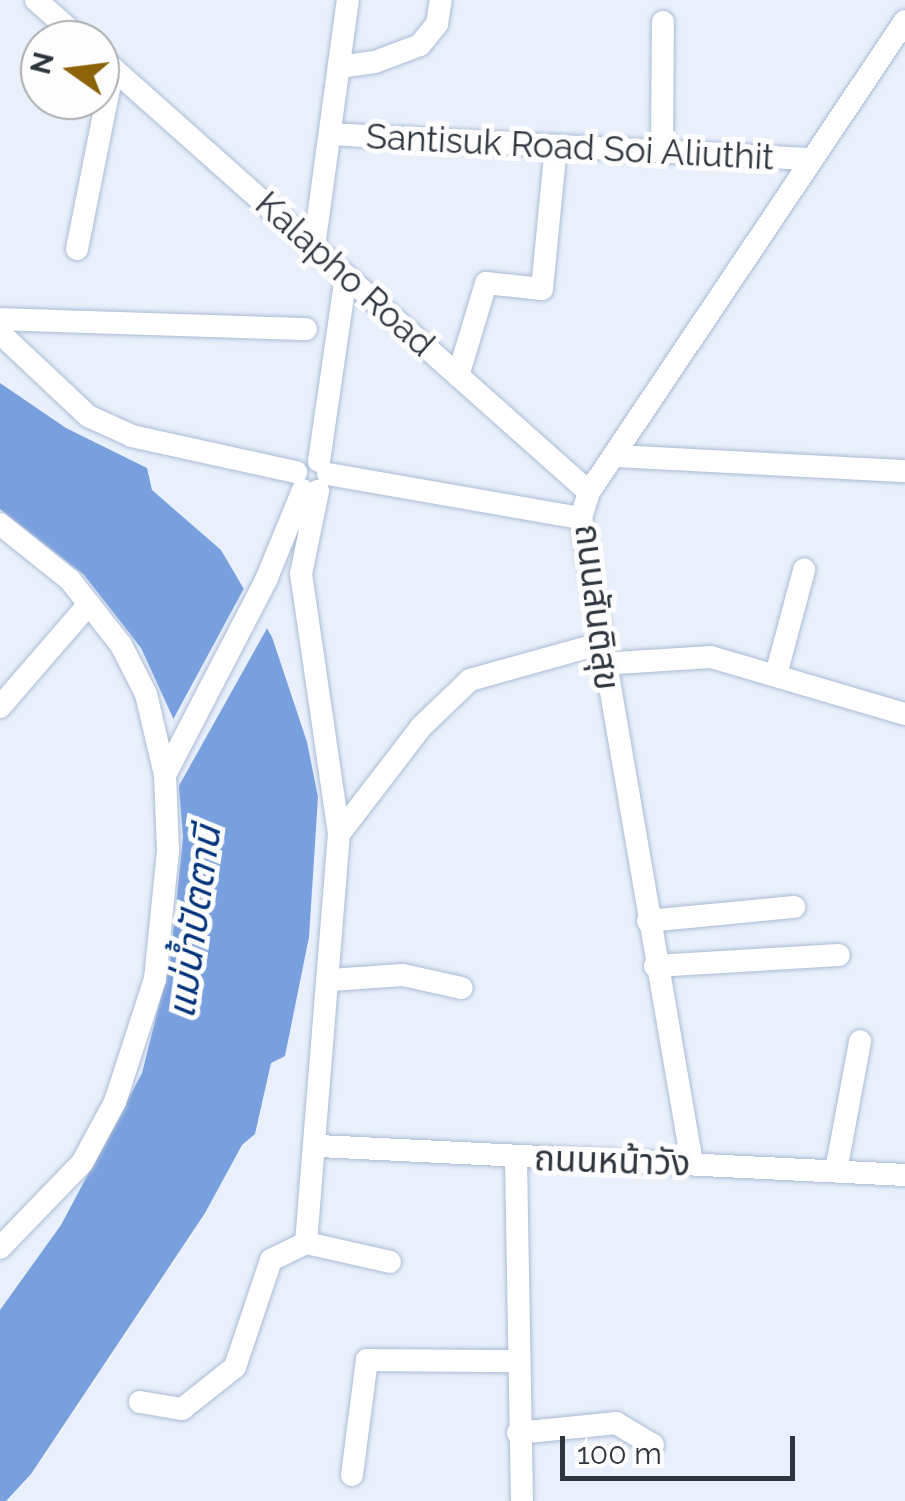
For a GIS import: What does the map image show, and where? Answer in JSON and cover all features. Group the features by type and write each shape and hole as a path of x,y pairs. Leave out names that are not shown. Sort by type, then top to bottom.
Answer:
{"street":[{"path":"36,0 58,20"},
{"path":"314,248 348,0"},
{"path":"339,66 376,62 420,45 436,24 440,0"},
{"path":"662,152 663,22"},
{"name":"ถนนสันติสุข","path":"692,1163 600,654 581,518 589,492 617,456 905,22"},
{"name":"Kalapho Road","path":"120,75 589,492"},
{"path":"78,249 97,120"},
{"name":"Santisuk Road Soi Aliuthit","path":"330,134 811,159"},
{"path":"458,376 486,284 542,289 556,146"},
{"path":"306,1243 319,1146 339,834 301,574 346,276"},
{"path":"0,319 306,329"},
{"path":"0,333 88,416 132,436 313,477 581,518"},
{"path":"617,456 905,470"},
{"path":"169,769 270,571 313,477"},
{"path":"0,524 70,580 89,604 146,694 169,769 168,851 155,979 140,1034 115,1102 82,1163 0,1248"},
{"path":"776,672 804,570"},
{"path":"270,571 301,574"},
{"path":"0,707 89,604"},
{"path":"339,834 422,726 470,680 600,654 712,656 776,672 905,714"},
{"path":"648,921 794,907"},
{"path":"656,966 838,955"},
{"path":"330,980 403,975 462,988"},
{"path":"836,1171 860,1040"},
{"name":"ถนนหน้าวัง","path":"319,1146 516,1159 905,1174"},
{"path":"516,1159 522,1501"},
{"path":"140,1402 182,1409 235,1367 272,1260 306,1243 390,1262"},
{"path":"352,1475 368,1360 518,1361"},
{"path":"518,1432 608,1422 653,1445"}],"water":[{"name":"แม่น้ำปัตตานี","path":"0,383 66,428 147,468 152,490 221,550 272,637 307,742 318,797 309,937 285,1056 271,1063 255,1134 242,1145 205,1213 31,1474 6,1501 0,1501 0,1310 61,1225 142,1073 170,961 183,837 173,718 141,648 84,575 0,509"}],"pier":[{"path":"248,581 270,623 176,791 169,727"}]}
